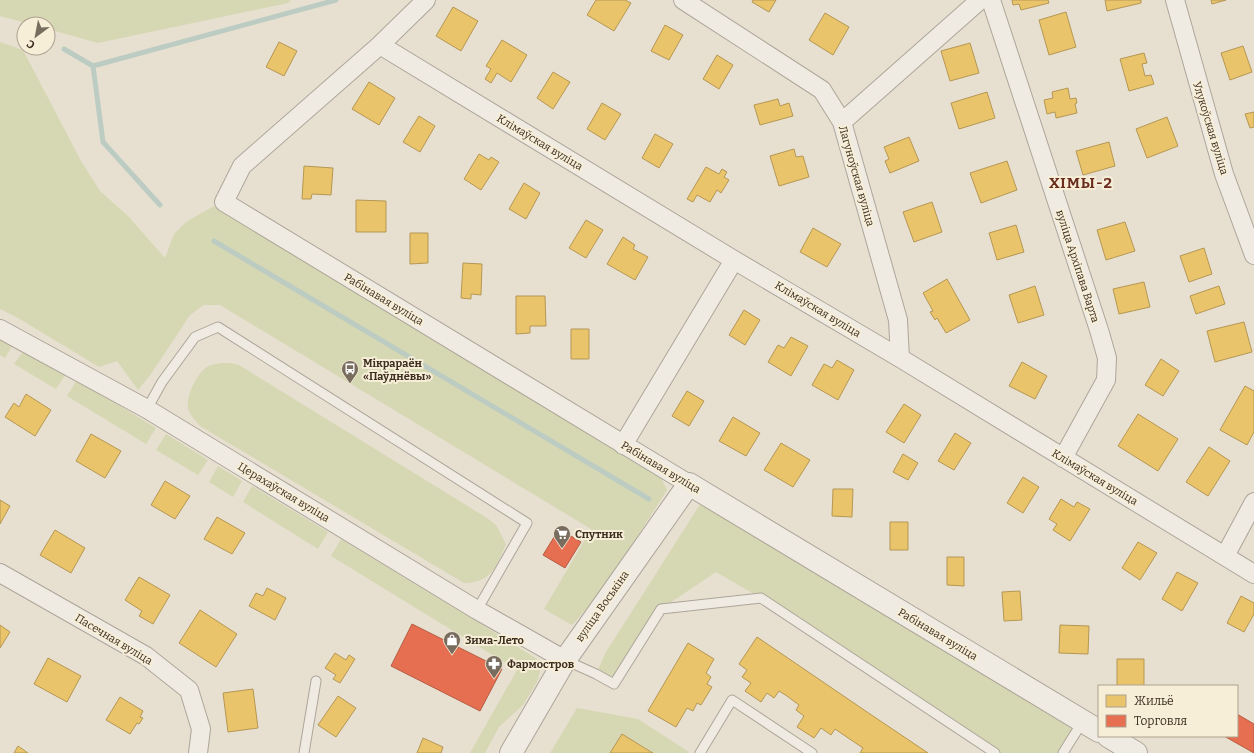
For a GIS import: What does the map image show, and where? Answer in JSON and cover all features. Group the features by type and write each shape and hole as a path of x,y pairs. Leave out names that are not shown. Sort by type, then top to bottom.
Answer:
{"street":[{"path":"380,45 426,0"},
{"name":"Лагуноўская вуліца","path":"683,0 822,90 842,122 898,320 900,358"},
{"path":"842,122 980,0"},
{"name":"вуліца Архіпава Варта","path":"991,0 1100,330 1107,358 1106,380 1063,458"},
{"name":"Улукоўская вуліца","path":"1174,0 1224,174 1254,255"},
{"name":"Рабінавая вуліца","path":"380,45 242,166 224,202 623,445 1091,726"},
{"name":"Клімаўская вуліца","path":"380,45 734,260 900,358 1254,574"},
{"path":"623,445 734,260"},
{"name":"Церахаўская вуліца","path":"0,329 147,409 477,610 564,660"},
{"name":"вуліца Воськіна","path":"511,753 564,660 688,484"},
{"path":"1225,556 1254,502"},
{"name":"Пасечная вуліца","path":"0,573 146,656 189,690 201,729 198,753"},
{"path":"1110,737 1136,753"}],"lane":[{"path":"147,409 162,382 195,337 218,327 526,523 477,610"},
{"path":"564,660 596,674 614,684 661,609 760,598 995,753"},
{"path":"304,753 316,681"},
{"path":"700,753 732,700 812,753"},
{"path":"1063,753 1091,726"}],"green space":[{"path":"0,0 291,0 288,3 98,43 56,31 56,16 16,16 16,20 0,16"},
{"path":"0,42 16,48 16,56 26,56 81,161 100,191 128,216 165,258 174,234 186,222 214,206 660,476 667,490 602,592 572,625 544,609 591,529 220,305 204,305 190,315 151,374 138,390 117,361 99,367 18,318 0,309"},
{"path":"0,335 14,343 5,358 0,355"},
{"path":"24,350 66,374 56,389 14,364"},
{"path":"222,363 239,365 487,518 496,525 506,544 499,560 491,572 487,577 481,580 464,583 200,426 191,415 188,408 190,391 196,379 203,370 211,365"},
{"path":"77,380 156,428 146,444 67,396"},
{"path":"166,434 208,460 198,475 156,450"},
{"path":"218,466 242,481 233,497 209,482"},
{"path":"252,486 328,532 318,549 243,502"},
{"path":"706,495 1083,721 1063,753 995,753 761,598 716,572 661,609 614,684 596,674 606,652"},
{"path":"341,539 537,659 540,672 537,682 523,705 499,727 485,753 470,753 517,670 331,556"},
{"path":"577,708 638,719 689,752 653,753 622,734 610,753 550,753"}],"building: Жильё":[{"path":"596,0 625,0 631,3 614,31 587,15"},
{"path":"753,0 776,0 769,12 752,2"},
{"path":"1012,0 1048,0 1049,3 1021,10 1019,4 1013,5"},
{"path":"1105,0 1141,0 1141,3 1107,11"},
{"path":"1211,0 1226,0 1212,4"},
{"path":"453,7 478,21 461,51 436,36"},
{"path":"1066,12 1076,47 1049,55 1039,20"},
{"path":"825,13 849,27 833,55 809,40"},
{"path":"665,25 683,35 669,60 651,51"},
{"path":"502,40 527,55 511,82 497,73 491,83 485,79 491,69 486,66"},
{"path":"279,42 297,51 284,76 266,67"},
{"path":"970,43 979,73 950,81 941,51"},
{"path":"1243,46 1252,72 1230,80 1221,53"},
{"path":"1144,53 1147,63 1142,64 1145,76 1151,75 1154,84 1129,91 1120,59"},
{"path":"717,55 733,65 719,89 703,79"},
{"path":"553,72 570,82 553,109 537,98"},
{"path":"369,82 395,98 379,125 352,109"},
{"path":"1068,88 1070,99 1076,98 1077,103 1075,104 1077,113 1056,118 1055,112 1047,114 1044,100 1053,98 1052,92"},
{"path":"987,92 995,118 959,129 951,103"},
{"path":"778,99 780,106 789,103 793,116 760,125 754,105"},
{"path":"602,103 621,114 605,140 587,129"},
{"path":"1254,112 1254,127 1250,128 1245,114"},
{"path":"419,116 435,126 420,152 403,142"},
{"path":"1167,117 1178,146 1147,158 1136,129"},
{"path":"655,134 673,144 659,168 642,158"},
{"path":"909,137 919,161 890,173 885,161 889,159 884,147"},
{"path":"1109,142 1115,166 1083,175 1076,151"},
{"path":"794,149 796,157 803,156 809,177 779,186 770,156"},
{"path":"479,154 489,160 491,157 499,162 481,190 464,179"},
{"path":"1007,161 1017,190 981,203 970,173"},
{"path":"304,166 333,168 331,195 312,194 311,199 302,199"},
{"path":"706,167 719,174 722,169 727,172 724,177 729,180 721,193 717,190 710,202 697,195 693,202 687,199"},
{"path":"524,183 540,193 526,219 509,209"},
{"path":"356,200 386,201 386,232 356,232"},
{"path":"932,202 942,232 914,242 903,212"},
{"path":"586,220 603,230 586,258 569,248"},
{"path":"1125,222 1135,251 1106,260 1097,230"},
{"path":"1016,225 1024,252 997,260 989,233"},
{"path":"813,228 841,244 827,267 800,252"},
{"path":"410,233 428,233 428,263 410,264"},
{"path":"623,237 635,245 633,249 648,257 635,280 607,264"},
{"path":"1204,248 1212,274 1189,282 1180,256"},
{"path":"463,263 482,264 481,295 471,294 471,299 461,298"},
{"path":"947,279 970,320 946,333 937,318 935,320 930,312 933,311 923,293"},
{"path":"1144,282 1150,307 1119,314 1113,289"},
{"path":"1035,286 1044,315 1018,323 1009,295"},
{"path":"1219,286 1225,304 1196,314 1190,296"},
{"path":"516,296 545,296 546,326 530,326 530,333 516,334"},
{"path":"744,310 760,320 745,345 729,335"},
{"path":"1244,322 1252,352 1215,362 1207,331"},
{"path":"571,329 589,329 589,359 571,359"},
{"path":"791,337 808,346 791,376 768,362 778,345 784,348"},
{"path":"1161,359 1179,371 1163,396 1145,385"},
{"path":"837,360 854,370 838,400 812,385 824,364 832,368"},
{"path":"1022,362 1047,376 1035,399 1009,386"},
{"path":"1245,386 1254,391 1254,432 1247,445 1220,430"},
{"path":"687,391 704,401 689,426 672,416"},
{"path":"26,394 51,410 35,436 5,417 14,403 19,407"},
{"path":"904,404 921,415 904,443 886,432"},
{"path":"1138,414 1178,439 1158,471 1118,446"},
{"path":"733,417 760,433 746,456 719,441"},
{"path":"955,433 971,443 954,470 938,461"},
{"path":"91,434 121,451 105,478 76,461"},
{"path":"781,443 810,460 793,487 764,470"},
{"path":"1209,447 1230,461 1208,496 1186,482"},
{"path":"903,454 918,463 908,480 893,472"},
{"path":"1023,477 1039,487 1023,513 1007,503"},
{"path":"165,481 190,496 175,519 151,505"},
{"path":"833,489 853,489 852,517 832,516"},
{"path":"1061,499 1074,507 1077,502 1090,509 1070,541 1053,530 1057,524 1049,519"},
{"path":"0,500 10,506 0,524"},
{"path":"217,517 245,533 232,554 204,539"},
{"path":"890,522 908,522 908,550 890,550"},
{"path":"55,530 85,548 71,573 40,555"},
{"path":"1138,542 1157,553 1140,580 1122,568"},
{"path":"947,557 964,557 964,586 947,585"},
{"path":"1177,572 1198,583 1182,611 1162,599"},
{"path":"139,577 170,595 153,624 139,616 142,611 125,600"},
{"path":"267,588 286,598 275,620 249,606 256,593 263,596"},
{"path":"1020,591 1022,620 1004,621 1002,592"},
{"path":"1241,596 1254,603 1254,614 1244,632 1227,623"},
{"path":"200,610 237,634 216,667 179,643"},
{"path":"0,625 10,632 0,648"},
{"path":"1060,625 1089,626 1088,654 1059,653"},
{"path":"757,637 928,753 860,753 863,748 835,729 831,735 821,728 814,738 797,727 804,716 796,710 799,705 787,696 779,691 774,698 767,693 761,702 745,691 751,683 742,677 747,670 739,664"},
{"path":"688,643 714,659 706,673 711,677 707,684 712,687 701,705 697,703 693,711 687,708 676,727 648,711"},
{"path":"335,653 346,660 349,655 355,659 340,683 333,679 336,675 325,668"},
{"path":"48,658 81,676 67,702 34,684"},
{"path":"1117,659 1144,659 1144,685 1117,685"},
{"path":"253,689 258,728 228,732 223,693"},
{"path":"338,696 356,708 336,737 318,725"},
{"path":"120,697 143,711 140,717 143,718 139,724 137,723 130,734 106,720"},
{"path":"622,734 651,752 653,753 610,753"},
{"path":"423,738 443,747 441,753 417,753"},
{"path":"18,746 28,753 14,753"}],"building: Торговля":[{"name":"Спутник","path":"559,529 581,542 565,568 543,555"},
{"path":"412,624 502,669 480,711 391,666"},
{"path":"1238,715 1254,724 1254,753 1226,737 1238,737"}],"waterway":[{"path":"64,49 93,66 336,0"},
{"path":"93,66 103,142 160,205"},
{"path":"214,241 649,499"}],"place":[{"name":"Мікрараён «Паўднёвы»","path":"350,384"},
{"name":"Спутник","path":"562,549"},
{"name":"Зима-Лето","path":"452,655"},
{"name":"Фармостров","path":"494,679"}],"district":[{"name":"ХІМЫ-2","path":"1081,183"}]}
